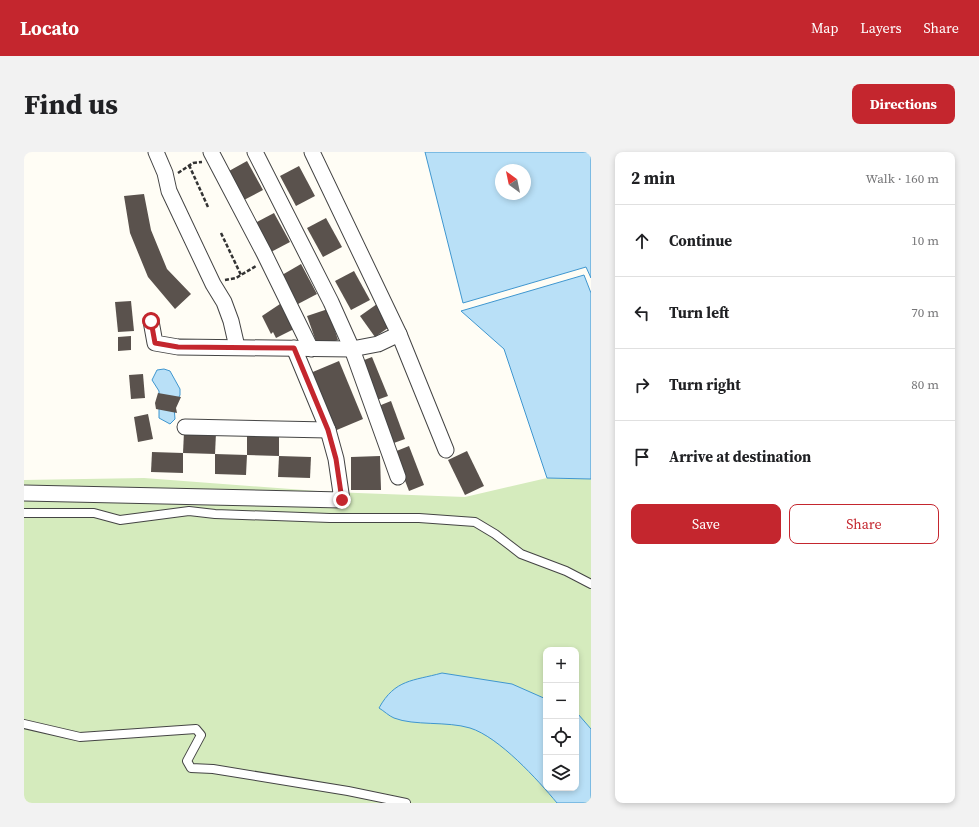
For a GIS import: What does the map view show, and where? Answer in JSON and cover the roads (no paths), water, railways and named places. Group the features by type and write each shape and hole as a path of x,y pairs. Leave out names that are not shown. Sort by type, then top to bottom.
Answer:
{"street":[{"path":"156,152 166,173 169,191 229,315 237,347"},
{"path":"255,152 332,302 352,348 398,477"},
{"path":"312,152 399,334 446,450"},
{"path":"213,156 311,349"},
{"path":"151,321 155,343 178,347 311,349 352,348 378,344 399,334"},
{"path":"24,493 342,500 336,459 328,430 294,348"},
{"path":"185,427 328,430"}],"lane":[{"path":"24,513 94,513 120,520 189,511 230,515 330,518 419,518 475,522 521,554 566,571 591,584"},
{"path":"24,724 80,737 196,729 201,735 187,761 191,768 213,769 341,790 406,803"}],"water":[{"path":"425,152 591,152 591,278 586,267 463,303"},
{"path":"584,275 591,293 591,479 547,478 504,349 461,311"},
{"path":"164,369 170,371 180,389 180,395 174,407 175,419 170,424 159,418 159,391 152,380 157,370"},
{"path":"442,673 512,684 543,698 543,787 517,760 493,740 481,733 461,726 402,720 392,717 379,708 385,698 398,686 414,680"},
{"path":"579,715 591,729 591,803 557,803 546,791 579,791"}]}
